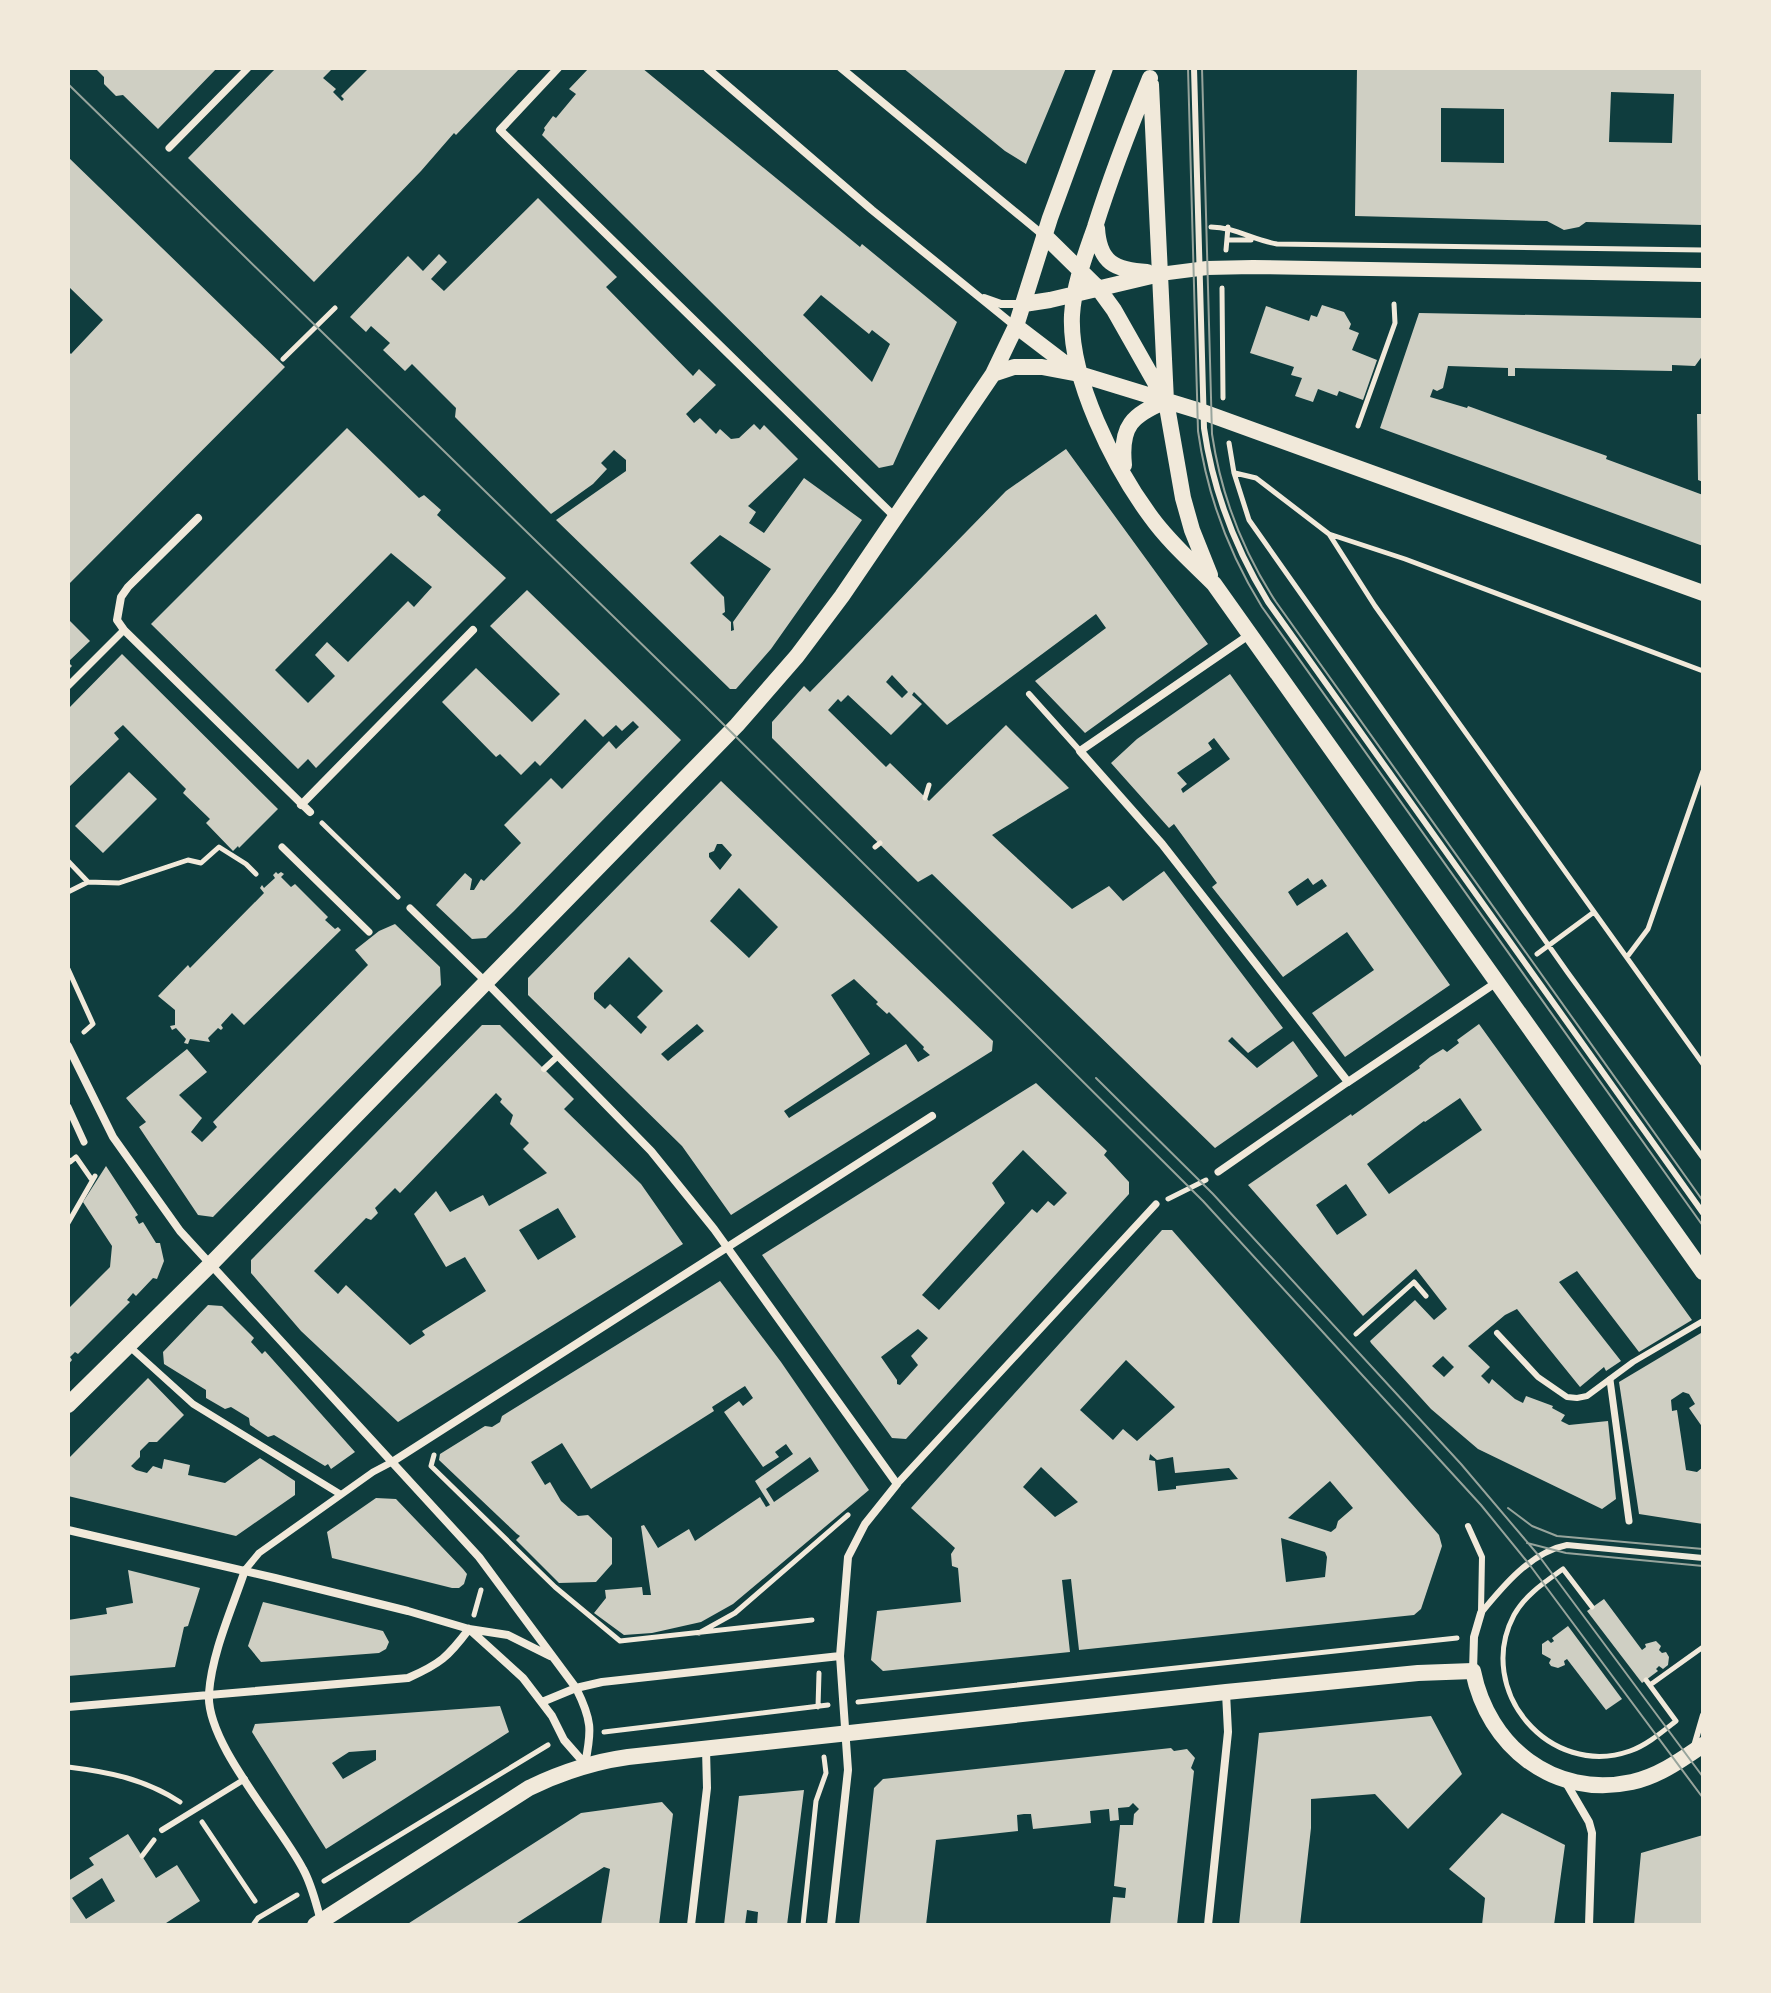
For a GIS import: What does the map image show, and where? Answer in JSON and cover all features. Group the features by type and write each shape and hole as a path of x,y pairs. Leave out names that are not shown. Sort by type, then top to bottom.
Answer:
{"main road":[{"path":"68,1405 209,1266 757,703 816,632 897,519 993,374 1016,326 1044,235 1105,68"},
{"path":"1150,73 1122,146 1074,294 1073,342 1079,374 1091,407 1136,495 1171,542 1214,584 1703,1272"},
{"path":"1150,73 1166,401 1192,530 1214,584"},
{"path":"1097,221 1100,249 1106,260 1118,268 1160,274"},
{"path":"1044,235 1098,288 1166,401"},
{"path":"1024,304 1160,274"},
{"path":"1016,326 1079,374"},
{"path":"993,374 1014,367 1042,367 1079,374 1203,412 1703,593"},
{"path":"1125,477 1122,448 1127,426 1143,410 1166,401"},
{"path":"318,1923 552,1776 585,1764 706,1748 1226,1692 1418,1673 1473,1671 1482,1703 1504,1740 1538,1768 1564,1779 1598,1785 1632,1782 1662,1771 1698,1748"}],"street":[{"path":"169,148 248,68"},
{"path":"558,68 500,130 897,519"},
{"path":"707,68 872,210 1016,326"},
{"path":"841,68 1044,235"},
{"path":"1160,274 1224,267 1703,275"},
{"path":"979,297 1001,304 1024,304"},
{"path":"198,518 121,597 117,620 310,812"},
{"path":"68,686 124,630"},
{"path":"301,805 473,630"},
{"path":"1249,634 1080,751 1162,844 1348,1082"},
{"path":"282,847 328,886 369,932"},
{"path":"410,908 651,1151 728,1246 897,1484"},
{"path":"1218,1172 1497,982"},
{"path":"68,1046 113,1137 180,1231 479,1557 576,1688 586,1707 591,1733 585,1764"},
{"path":"68,1107 84,1142"},
{"path":"318,1923 303,1868 227,1751 215,1724 208,1696 214,1666 245,1570 259,1553 340,1494 932,1116"},
{"path":"831,1925 848,1770 840,1656 848,1557 865,1524 897,1484 1156,1204"},
{"path":"128,1345 193,1404 340,1494"},
{"path":"1610,1380 1629,1521"},
{"path":"68,1530 245,1570 469,1629 508,1635 552,1657"},
{"path":"1473,1671 1474,1637 1481,1613"},
{"path":"68,1707 408,1678 450,1654 469,1629"},
{"path":"469,1629 505,1659 542,1702 564,1740 585,1764"},
{"path":"542,1702 576,1688 614,1681 840,1656"},
{"path":"1208,1925 1228,1732 1226,1692"},
{"path":"691,1925 707,1788 706,1748"},
{"path":"1564,1779 1589,1822 1592,1833 1589,1925"}],"lane":[{"path":"1194,68 1203,412 1208,452 1219,498 1235,542 1258,586 1703,1213"},
{"path":"1029,694 1080,751"},
{"path":"544,1069 558,1056"},
{"path":"1497,1333 1538,1377 1567,1397 1587,1396 1633,1362 1703,1321"},
{"path":"1468,1526 1482,1557 1481,1613"},
{"path":"1481,1613 1539,1556 1557,1547 1567,1545 1703,1558"},
{"path":"1698,1748 1698,1726 1703,1715"},
{"path":"162,1830 245,1779"}],"path":[{"path":"1253,240 1228,227 1221,293 1225,419 1234,473 1249,520 1549,946 1703,1158"},
{"path":"1228,240 1277,244 1703,250"},
{"path":"1358,426 1395,323 1394,304"},
{"path":"283,359 335,308"},
{"path":"1234,473 1256,478 1329,534 1405,559 1703,671"},
{"path":"1329,534 1375,606 1703,1064"},
{"path":"1626,958 1648,929 1703,771"},
{"path":"925,798 929,785"},
{"path":"310,812 410,908"},
{"path":"68,892 88,882 119,883 188,860 201,863 219,847 256,874"},
{"path":"68,861 88,882"},
{"path":"1524,963 1594,912"},
{"path":"68,969 93,1024 84,1032"},
{"path":"68,1159 70,1162 76,1157 94,1178 68,1223"},
{"path":"1156,1204 1218,1172"},
{"path":"1356,1334 1414,1282 1426,1296"},
{"path":"435,1452 431,1466 555,1587 620,1641 812,1620"},
{"path":"699,1633 735,1613 850,1514"},
{"path":"469,1629 483,1581 479,1557"},
{"path":"1592,1607 1563,1569 1529,1595 1515,1613 1506,1635 1503,1663 1508,1691 1523,1720 1549,1743 1571,1753 1596,1757 1629,1752 1676,1721 1648,1683 1703,1647"},
{"path":"843,1704 1474,1637"},
{"path":"803,1925 816,1801 826,1773 820,1734"},
{"path":"247,1925 258,1918"}],"building":[{"path":"95,68 217,68 158,129 123,95 116,96"},
{"path":"276,68 333,68 323,78 336,89 333,92 342,101 341,96 369,68 520,68 456,135 454,133 314,282 188,158"},
{"path":"589,68 642,68 860,247 862,244 957,322 893,465 879,468 542,135 553,116 556,118 576,94 569,89","holes":["821,295 869,334 872,330 890,344 872,382 803,315"]},
{"path":"903,68 1066,68 1026,164 1005,151"},
{"path":"1357,68 1703,68 1703,225 1586,222 1564,230 1547,221 1355,216","holes":["1611,92 1674,94 1672,143 1609,142","1441,108 1504,109 1504,163 1441,162"]},
{"path":"68,157 285,367 68,585 68,351 71,354 103,320 68,286"},
{"path":"538,198 617,277 606,287 693,376 699,369 716,385 686,414 694,423 700,418 716,434 720,429 731,439 739,438 754,424 760,430 764,425 798,459 748,506 756,512 749,523 764,533 804,478 862,520 771,649 736,689 730,689 556,520 626,471 626,460 614,450 601,463 607,469 593,484 551,514 455,417 456,408 412,364 405,371 383,350 390,343 371,326 366,332 350,317 408,256 423,271 439,254 447,262 431,279 444,291","holes":["720,535 771,569 733,622 734,630 731,631 731,622 722,614 725,612 724,597 690,563"]},
{"path":"1322,305 1344,312 1351,324 1349,329 1359,333 1352,350 1377,360 1363,400 1339,391 1337,396 1318,389 1313,402 1295,396 1302,378 1291,375 1294,367 1250,353 1266,306 1309,321 1311,315 1317,317"},
{"path":"1419,313 1703,318 1703,355 1695,366 1672,365 1672,371 1515,368 1515,376 1508,376 1508,368 1448,366 1443,388 1433,389 1430,397 1468,406 1607,456 1606,459 1703,495 1703,546 1380,428"},
{"path":"1697,414 1703,414 1703,482 1698,480"},
{"path":"347,428 419,498 424,495 441,510 437,515 506,578 316,768 308,759 298,769 151,624","holes":["391,553 432,587 414,607 408,601 348,662 327,642 315,655 335,676 308,703 275,670"]},
{"path":"1066,449 1208,644 1085,733 1035,681 1106,628 1096,614 947,725 914,692 912,695 922,704 891,735 848,695 841,702 838,699 828,710 886,767 890,763 929,801 1006,725 1069,788 992,835 1072,909 1109,886 1123,901 1164,871 1283,1028 1248,1053 1232,1037 1228,1041 1257,1068 1293,1041 1318,1076 1215,1148 932,874 918,882 772,738 772,722 804,686 810,692 1006,491","holes":["892,675 908,692 902,698 886,682"]},
{"path":"527,590 681,740 486,938 472,939 436,905 465,873 472,879 470,890 474,890 481,879 484,881 521,843 504,825 551,778 562,789 609,741 616,749 639,727 633,721 622,731 616,725 603,737 585,719 540,766 535,761 521,775 500,754 496,757 442,702 476,668 532,722 560,694 490,626"},
{"path":"68,619 90,641 68,662"},
{"path":"122,654 278,809 239,848 233,851 206,823 210,819 183,793 186,789 123,725 114,733 119,739 68,788 68,709"},
{"path":"1230,674 1450,985 1345,1057 1312,1013 1374,970 1347,932 1283,977 1212,887 1217,883 1174,824 1169,828 1111,763 1137,739","holes":["1214,738 1230,759 1183,793 1181,789 1187,784 1177,773 1212,749 1208,743","1308,878 1313,885 1322,879 1327,886 1297,906 1288,892"]},
{"path":"129,772 157,799 103,853 75,826"},
{"path":"721,781 993,1041 992,1051 731,1215 682,1146 528,995 528,978","holes":["717,844 722,844 732,855 720,870 709,857 709,853 714,851","739,888 778,927 749,958 710,921","629,957 663,991 637,1017 647,1027 641,1034 610,1004 605,1009 594,999 594,993","854,979 930,1055 918,1062 906,1044 789,1118 784,1111 870,1054 831,995","697,1024 704,1031 668,1061 661,1054"]},
{"path":"276,872 284,874 281,877 291,887 295,884 328,917 325,920 341,930 244,1025 232,1013 221,1025 223,1028 218,1028 208,1038 210,1042 190,1039 188,1044 184,1043 186,1039 170,1026 175,1025 175,1010 158,996 264,893 260,888 275,878 273,875"},
{"path":"395,924 440,967 441,985 213,1217 198,1215 139,1127 146,1122 126,1098 187,1049 207,1072 179,1095 202,1118 191,1132 202,1142 217,1127 213,1122 368,965 355,950 379,931"},
{"path":"1479,1024 1692,1320 1639,1352 1577,1271 1559,1282 1621,1361 1606,1371 1604,1367 1580,1387 1517,1309 1505,1315 1468,1346 1490,1367 1481,1376 1489,1384 1492,1379 1515,1399 1523,1403 1526,1396 1553,1406 1565,1415 1561,1421 1569,1425 1608,1421 1616,1499 1602,1509 1478,1449 1431,1409 1371,1343 1415,1300 1434,1320 1447,1309 1416,1269 1363,1316 1248,1185 1352,1116 1420,1068 1430,1057 1443,1049 1447,1052 1459,1043 1457,1040","holes":["1460,1098 1482,1130 1389,1194 1367,1164","1346,1184 1367,1215 1337,1235 1316,1205","1443,1356 1454,1367 1444,1377 1432,1366"]},
{"path":"482,1025 500,1025 574,1099 564,1109 641,1184 683,1244 398,1422 301,1331 251,1273 251,1260","holes":["496,1093 513,1115 510,1124 529,1143 523,1149 547,1173 489,1206 483,1195 450,1212 436,1191 414,1214 446,1267 465,1257 486,1291 422,1331 425,1335 410,1345 346,1285 338,1294 314,1271 366,1218 371,1220 378,1213 375,1208 395,1188 400,1193","558,1208 576,1237 538,1260 519,1230"]},
{"path":"1036,1083 1107,1151 1104,1155 1129,1182 1129,1194 906,1439 892,1438 762,1255","holes":["1023,1150 1067,1193 1054,1206 1048,1201 1037,1213 1032,1209 939,1310 922,1295 1005,1203 992,1183","918,1329 928,1338 911,1356 918,1365 900,1385 897,1384 881,1357"]},
{"path":"106,1166 138,1215 135,1217 139,1224 143,1222 156,1243 160,1243 164,1261 157,1279 153,1278 136,1296 133,1293 127,1300 130,1302 78,1354 75,1352 70,1357 72,1360 68,1365 68,1309 110,1267 112,1246 83,1202"},
{"path":"1162,1230 1172,1230 1439,1535 1442,1546 1421,1609 1414,1615 1079,1650 1071,1579 1062,1580 1070,1652 883,1671 871,1660 877,1611 961,1602 958,1568 952,1566 951,1554 955,1548 911,1508","holes":["1126,1360 1175,1407 1137,1441 1123,1429 1113,1440 1080,1410","1150,1454 1157,1460 1173,1457 1175,1473 1229,1468 1238,1479 1158,1491 1155,1461 1149,1460","1041,1467 1078,1502 1055,1517 1023,1487","1330,1481 1353,1508 1331,1532 1288,1518","1281,1538 1325,1552 1325,1577 1286,1582"]},
{"path":"720,1281 781,1362 869,1490 733,1604 701,1622 652,1633 624,1635 594,1613 606,1598 605,1590 642,1587 643,1595 651,1595 641,1526 644,1525 658,1548 689,1529 695,1541 760,1497 766,1507 770,1505 755,1481 793,1454 786,1444 775,1452 779,1457 763,1467 724,1412 739,1401 743,1406 753,1398 745,1386 712,1407 714,1411 591,1489 562,1443 531,1462 545,1485 550,1482 561,1501 578,1516 588,1515 612,1538 612,1564 596,1582 559,1583 516,1540 520,1536 439,1460 440,1454 485,1426 492,1427 500,1422 502,1416","holes":["810,1457 819,1471 774,1502 766,1489"]},
{"path":"208,1305 222,1306 254,1338 251,1342 262,1354 265,1351 355,1452 331,1469 328,1464 325,1466 274,1435 268,1437 250,1425 249,1418 206,1398 206,1390 164,1364 163,1352"},
{"path":"1701,1333 1703,1428 1689,1408 1695,1404 1689,1394 1683,1392 1671,1400 1672,1411 1677,1410 1686,1470 1697,1472 1703,1467 1703,1524 1639,1514 1619,1382"},
{"path":"148,1378 184,1415 157,1442 149,1442 140,1451 140,1457 131,1466 136,1470 147,1473 153,1466 162,1469 164,1459 190,1465 188,1475 225,1483 260,1458 295,1481 295,1495 236,1536 68,1496 68,1459"},
{"path":"376,1498 396,1499 467,1574 464,1584 452,1588 332,1558 327,1532"},
{"path":"128,1570 200,1588 188,1626 184,1627 175,1667 68,1676 68,1620 107,1614 106,1608 133,1603"},
{"path":"1604,1599 1642,1650 1645,1644 1656,1641 1661,1646 1659,1650 1669,1657 1668,1665 1663,1669 1659,1666 1658,1671 1642,1683 1587,1611"},
{"path":"263,1602 383,1631 389,1642 386,1649 379,1653 261,1662 248,1646"},
{"path":"1568,1626 1622,1699 1606,1710 1567,1659 1565,1665 1558,1668 1551,1666 1551,1659 1542,1654 1542,1644 1548,1640 1551,1643 1554,1641 1552,1638"},
{"path":"500,1706 509,1732 326,1849 252,1732 255,1724","holes":["376,1750 376,1760 343,1779 332,1763 349,1752"]},
{"path":"1431,1716 1462,1774 1408,1829 1375,1794 1311,1799 1311,1828 1300,1925 1239,1925 1259,1733"},
{"path":"1171,1748 1174,1751 1187,1749 1195,1758 1191,1768 1194,1771 1177,1925 1110,1925 1113,1897 1125,1898 1126,1888 1114,1886 1120,1825 1133,1825 1134,1814 1139,1809 1133,1803 1129,1807 1118,1808 1119,1820 1110,1821 1109,1809 1090,1811 1091,1823 1033,1829 1031,1814 1024,1814 1017,1815 1018,1831 936,1840 926,1925 859,1925 874,1788 883,1779"},
{"path":"804,1790 787,1925 757,1925 758,1912 747,1910 745,1925 724,1925 739,1796"},
{"path":"662,1802 673,1814 659,1925 601,1925 610,1869 604,1867 514,1925 406,1925 581,1813"},
{"path":"1502,1813 1565,1845 1554,1925 1482,1925 1485,1898 1449,1869"},
{"path":"128,1834 156,1878 177,1865 200,1901 163,1925 68,1925 68,1881 94,1865 89,1858","holes":["102,1878 115,1901 86,1919 72,1898"]},
{"path":"1703,1835 1703,1925 1634,1925 1641,1853"}],"tram line":[{"path":"1188,68 1198,431 1213,500 1229,544 1262,607 1703,1226"},
{"path":"1202,68 1212,434 1227,500 1243,542 1276,602 1703,1201"},
{"path":"68,84 701,702 1203,1201 1481,1505 1529,1564 1703,1798"},
{"path":"1096,1078 1213,1194 1461,1464 1539,1556 1703,1777"},
{"path":"1508,1508 1532,1526 1557,1536 1703,1549"},
{"path":"1527,1543 1566,1553 1703,1566"}]}
